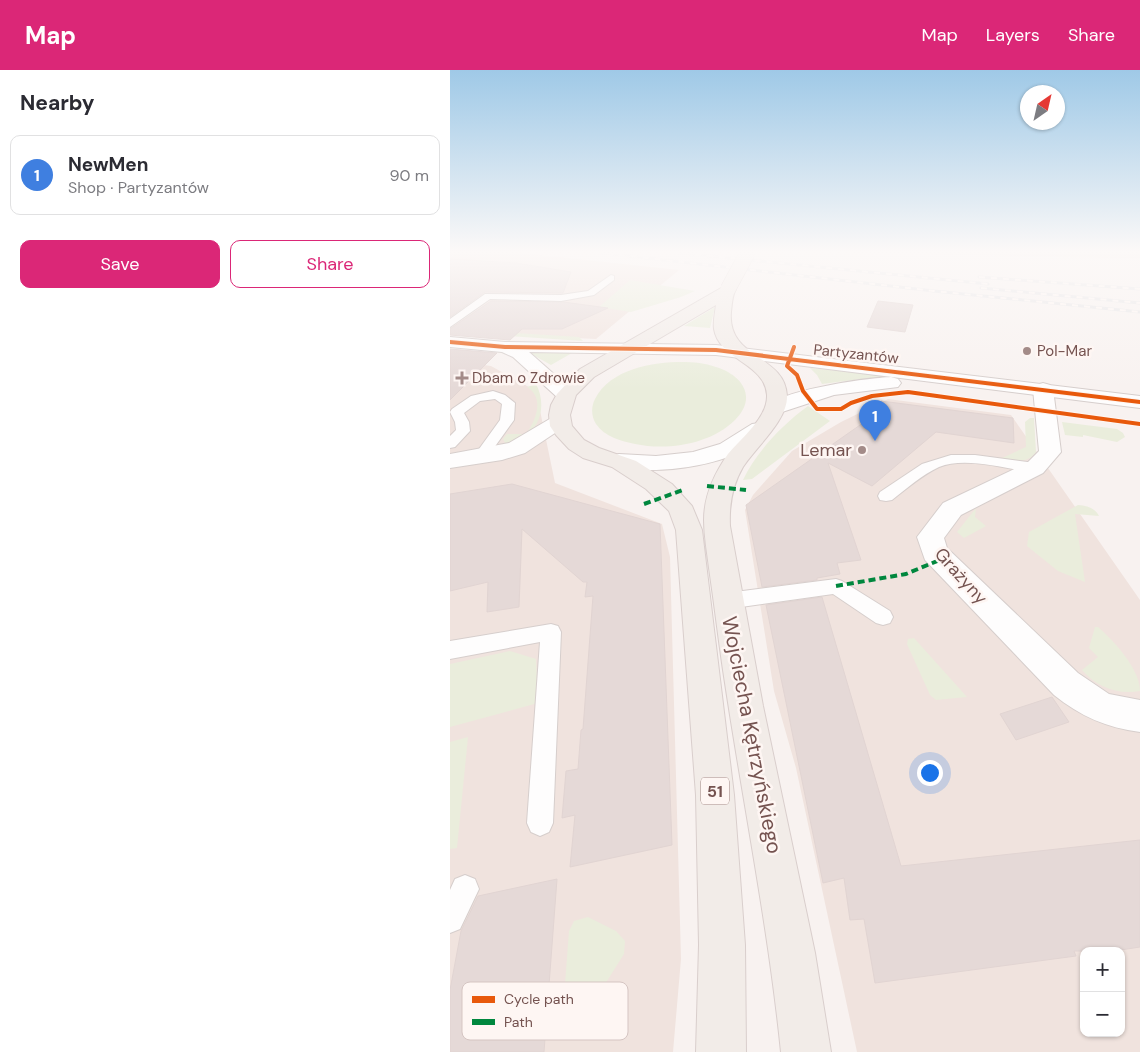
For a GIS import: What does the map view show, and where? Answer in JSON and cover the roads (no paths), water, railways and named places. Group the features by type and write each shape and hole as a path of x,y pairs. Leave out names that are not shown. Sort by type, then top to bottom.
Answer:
{"main road":[{"path":"560,421 561,403 565,394 575,382 587,373 716,298"},
{"path":"726,298 722,327 724,332 729,341 770,377 775,386 768,419"},
{"name":"Wojciecha Kętrzyńskiego","path":"768,419 732,466 724,480 717,511 727,601 745,708 793,948 806,1052"},
{"name":"51","path":"560,421 570,438 579,446 604,458 619,462"},
{"name":"Wojciecha Kętrzyńskiego","path":"619,462 669,495 682,512 689,530 715,795 722,945 721,1052"}],"street":[{"path":"450,342 505,346 631,348"},
{"path":"505,346 519,353 565,394"},
{"name":"Partyzantów","path":"631,348 688,348 1140,402"},
{"name":"Partyzantów","path":"619,462 658,464 698,459 733,447 768,419 812,394 858,385 965,380"},
{"name":"Grażyny","path":"1043,389 1050,452 1035,468 952,509 930,537 935,553 1066,684 1083,698 1113,713 1140,716"},
{"path":"450,461 502,453 517,448 560,421"}],"lane":[{"path":"450,324 485,298"},
{"path":"450,444 463,431 462,422 457,412 464,404 482,397 498,396 509,403 507,420 481,456"},
{"path":"886,496 929,466 943,460 968,460 1035,468"},
{"path":"727,601 836,586 884,616"},
{"path":"450,650 551,632 540,823"},
{"path":"450,919 466,889"}],"railway":[{"path":"1001,298 1140,312"},
{"path":"1085,298 1140,303"}],"place":[{"name":"Pol-Mar","path":"1027,351"},
{"name":"Dbam o Zdrowie","path":"462,378"},
{"name":"NewMen","path":"875,441"},
{"name":"Lemar","path":"862,450"}]}
